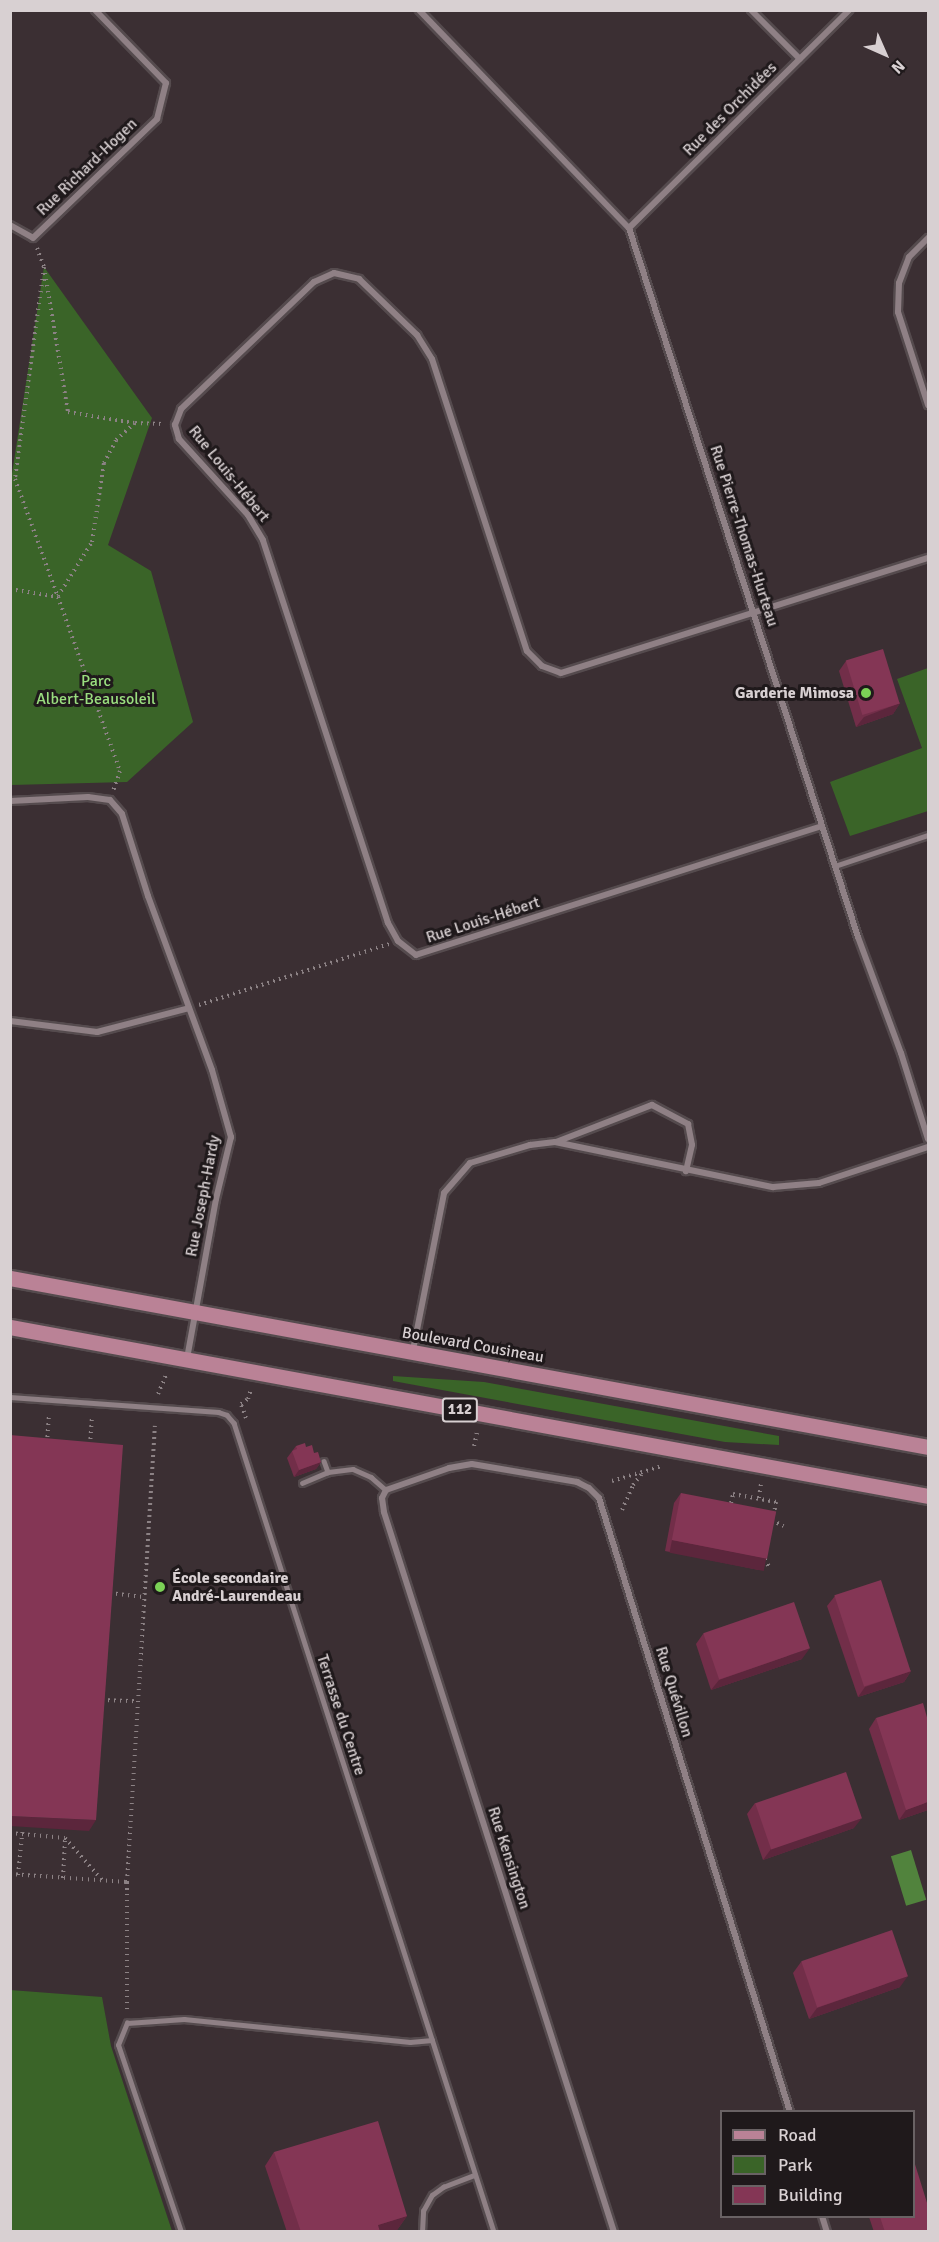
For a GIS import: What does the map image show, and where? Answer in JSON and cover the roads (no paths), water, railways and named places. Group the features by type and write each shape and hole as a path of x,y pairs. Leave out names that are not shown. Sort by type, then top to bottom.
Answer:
{"main road":[{"name":"Boulevard Cousineau","path":"10,1278 928,1448"},
{"name":"112","path":"10,1327 928,1496"}],"street":[{"name":"Rue Richard-Hogen","path":"10,225 33,238 158,119 166,83 95,10"},
{"name":"Rue Pierre-Thomas-Hurteau","path":"419,10 629,228 755,612 835,866 928,1139"},
{"path":"751,10 800,59"},
{"name":"Rue des Orchidées","path":"629,228 849,10"},
{"path":"928,238 909,257 898,283 898,312 928,405"},
{"name":"Rue Louis-Hébert","path":"822,826 416,955 398,941 388,923 263,540 248,515 179,439 175,425 181,409 314,282 334,273 359,279 417,335 432,359 527,651 542,666 561,673 928,558"},
{"name":"Rue Joseph-Hardy","path":"10,801 88,797 110,800 122,814 212,1070 231,1137 187,1358"},
{"path":"10,1021 97,1032 189,1008"},
{"path":"413,1353 444,1192 470,1163 530,1145 555,1142 652,1105 688,1124 692,1145 686,1171"},
{"path":"555,1142 686,1171 773,1187 819,1183 928,1148"},
{"name":"Rue Quévillon","path":"386,1491 449,1468 472,1464 577,1482 589,1488 599,1498 789,2110"},
{"name":"Rue Kensington","path":"386,1491 382,1502 384,1512 614,2232"}],"lane":[{"path":"835,866 928,835"},
{"name":"Terrasse du Centre","path":"10,1397 218,1412 227,1415 234,1423 494,2232"},
{"path":"324,1461 328,1472"},
{"path":"302,1483 328,1472 352,1469 366,1474 386,1491"},
{"path":"181,2232 118,2045 127,2023 184,2019 410,2042 432,2040"},
{"path":"422,2232 423,2211 432,2195 443,2187 475,2175"}],"place":[{"name":"Garderie Mimosa","path":"866,693"},
{"name":"École secondaire André-Laurendeau","path":"160,1587"}],"park label":[{"name":"Parc Albert-Beausoleil","path":"96,690"}]}
